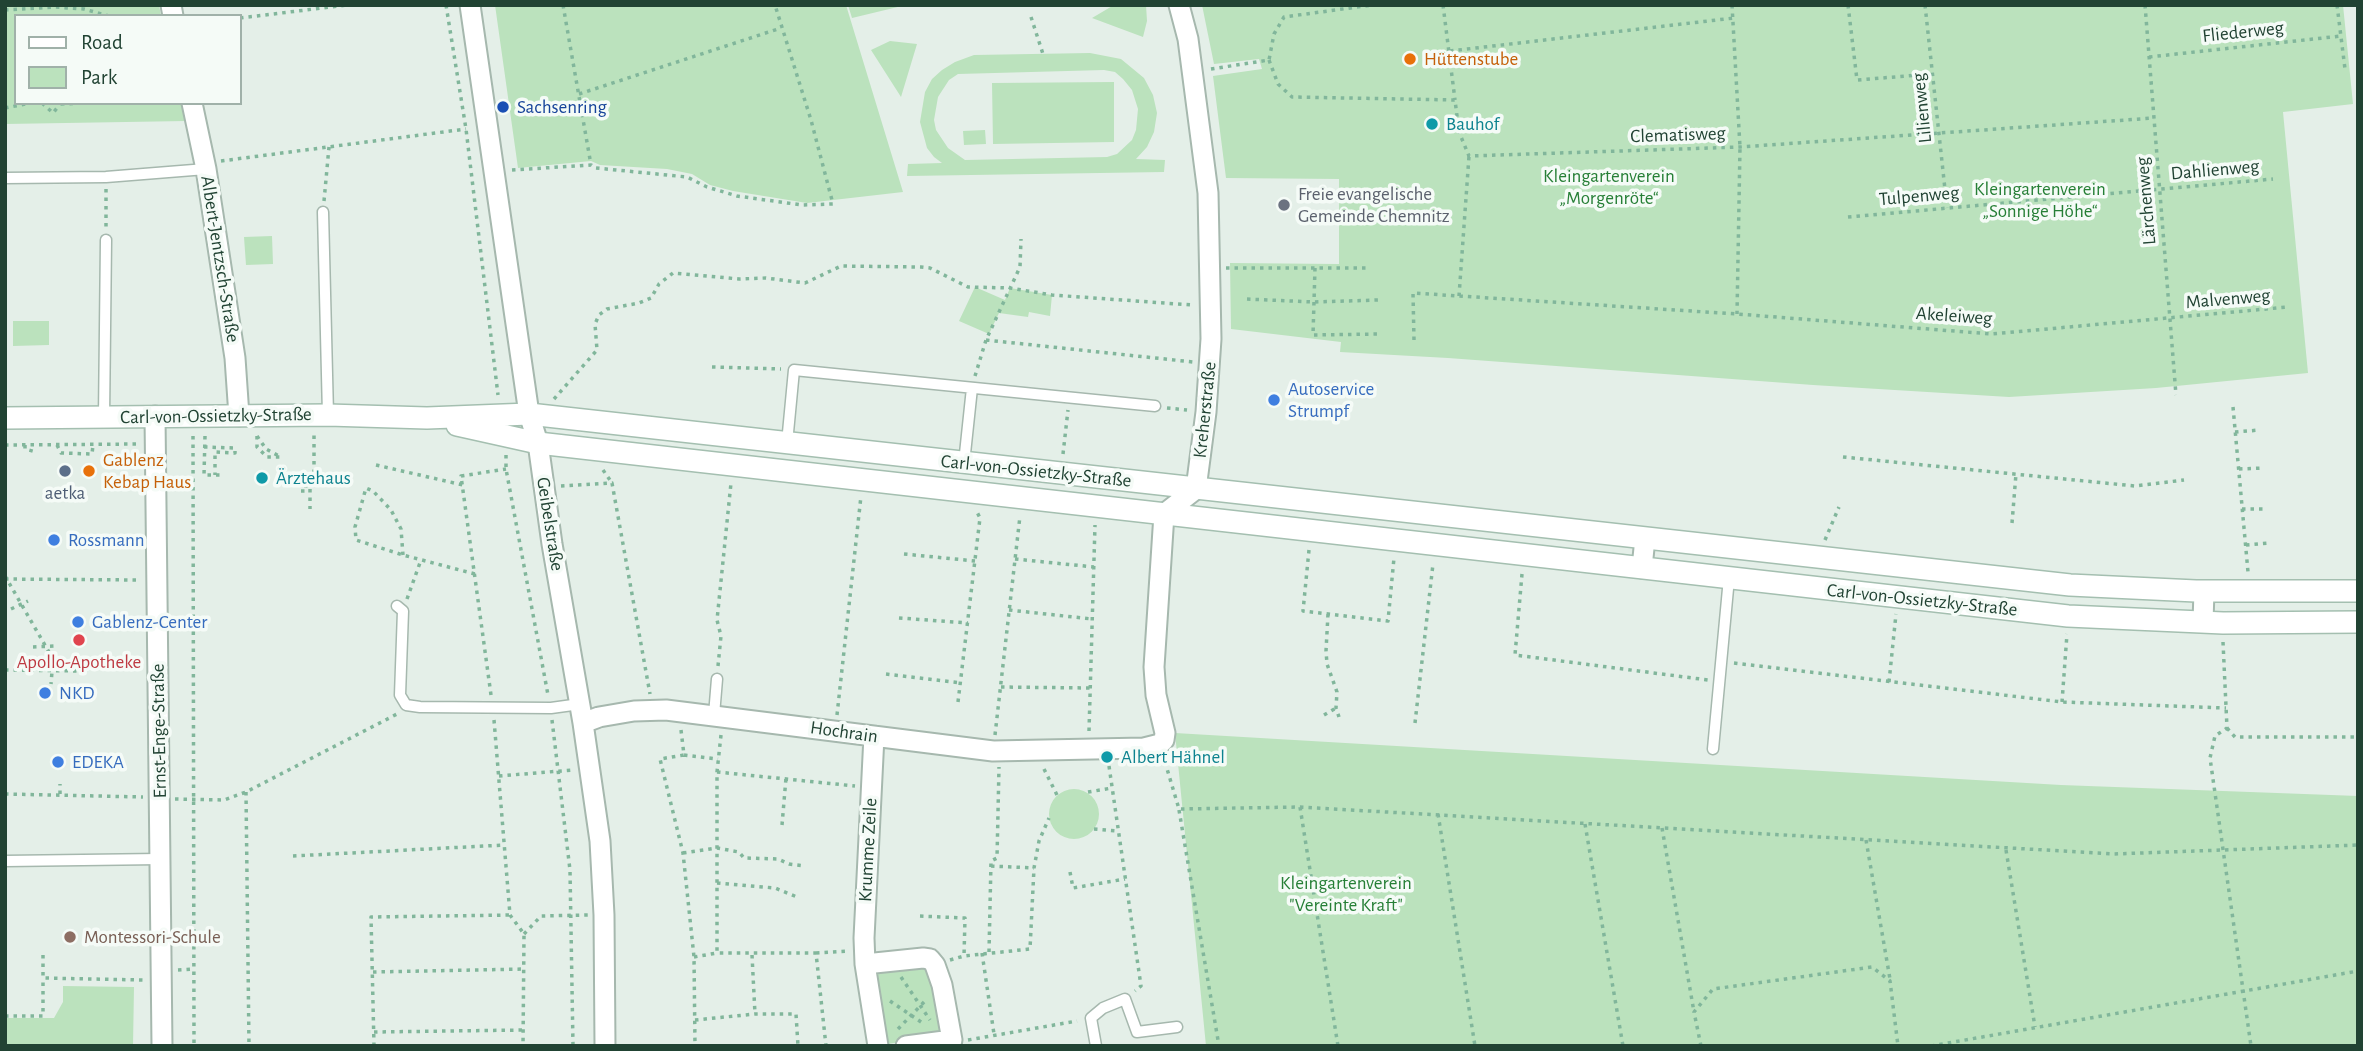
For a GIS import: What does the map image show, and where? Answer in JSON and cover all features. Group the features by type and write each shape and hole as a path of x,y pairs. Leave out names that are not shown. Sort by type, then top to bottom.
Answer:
{"street":[{"name":"Geibelstraße","path":"470,5 600,841 604,915 605,1046"},
{"name":"Kreherstraße","path":"1179,5 1188,38 1208,193 1210,364 1196,489"},
{"name":"Albert-Jentzsch-Straße","path":"192,105 205,166 235,358 239,416"},
{"name":"Carl-von-Ossietzky-Straße","path":"502,425 533,415 2070,585 2204,591 2358,592"},
{"name":"Carl-von-Ossietzky-Straße","path":"5,418 155,416 193,427 239,416 427,418 502,425 538,443 2068,616 2213,622 2358,622"},
{"name":"Ernst-Enge-Straße","path":"155,416 162,1046"},
{"path":"1097,750 1144,748 1160,744 1165,733 1156,695 1154,667 1164,514 1196,489"},
{"path":"1642,568 1645,538"},
{"path":"2204,591 2213,622"},
{"name":"Hochrain","path":"581,714 599,717 653,710 678,710 996,751 1097,750"},
{"name":"Krumme Zeile","path":"874,736 865,957 878,1046"},
{"path":"865,957 891,961 923,958 935,964 942,985 947,1041 901,1038"}],"lane":[{"path":"5,178 106,177 205,166"},
{"path":"323,212 328,415"},
{"path":"104,417 106,240"},
{"path":"788,444 794,370 1155,406"},
{"path":"964,464 972,388"},
{"path":"1713,749 1729,578"},
{"path":"400,608 400,695 406,705 551,708 581,714"},
{"path":"717,679 718,715"},
{"path":"5,861 160,859"},
{"path":"1096,1046 1091,1018 1103,1008 1125,999 1137,1032 1177,1027"}],"path":[{"path":"242,18 347,5"},
{"path":"446,5 466,129 506,469 551,708 559,771 570,870 573,1046"},
{"path":"564,5 591,165"},
{"path":"494,172 591,165 596,168 687,177 707,187 737,196 802,205 833,204 811,120 775,5"},
{"path":"1372,5 1284,17 1273,34 1269,60 1278,84 1292,97 1455,100"},
{"path":"1443,5 1459,132 1469,156 1459,296"},
{"path":"1732,5 1740,147 1737,314"},
{"path":"1848,5 1857,80 1932,74"},
{"name":"Lilienweg","path":"1924,5 1947,208"},
{"name":"Lärchenweg","path":"2144,5 2176,395"},
{"path":"2337,5 2346,69"},
{"path":"5,10 45,6 84,9 101,14"},
{"path":"1031,17 1043,54"},
{"path":"1450,51 1734,18"},
{"path":"579,94 781,28"},
{"name":"Fliederweg","path":"2149,57 2341,36"},
{"path":"1192,72 1269,60"},
{"path":"44,105 53,113 60,105"},
{"name":"Clematisweg","path":"1469,156 1740,147 2154,118"},
{"path":"205,166 466,129"},
{"path":"323,212 329,147"},
{"path":"106,177 106,240"},
{"name":"Dahlienweg","path":"2159,189 2273,179"},
{"name":"Tulpenweg","path":"1849,217 2159,189"},
{"path":"972,388 986,340 1020,267 1021,239"},
{"path":"533,415 583,368 597,350 595,324 598,315 607,309 652,298 659,284 673,274 739,279 766,278 805,283 841,266 921,267 930,268 968,287 1010,288 1052,295 1210,306"},
{"path":"1210,268 1370,268"},
{"path":"1315,268 1313,335 1380,334"},
{"name":"Akeleiweg","path":"1413,340 1413,293 1992,334 2170,319"},
{"path":"1247,299 1314,302 1378,300"},
{"name":"Malvenweg","path":"2170,319 2288,307"},
{"path":"986,340 1210,364"},
{"path":"712,367 794,370"},
{"path":"1061,474 1069,397"},
{"path":"1155,406 1206,412"},
{"path":"2233,407 2246,545 2247,591"},
{"path":"193,427 205,436 218,436"},
{"path":"25,450 57,445 156,443 176,437 193,427"},
{"path":"193,427 194,1046"},
{"path":"2235,432 2260,430"},
{"path":"302,491 306,491 306,477 314,477 314,435 303,435"},
{"path":"205,436 204,475 222,475"},
{"path":"257,436 268,436"},
{"path":"257,436 266,449 281,457 267,457 257,447 257,436"},
{"path":"5,445 36,452"},
{"path":"57,445 59,454 92,454 93,445"},
{"path":"204,447 235,448 235,453 215,452 215,475"},
{"path":"1843,457 2134,486 2184,480"},
{"path":"376,465 463,485"},
{"path":"717,679 721,636 717,620 733,465"},
{"path":"2239,469 2263,468"},
{"path":"506,469 461,476 493,706 510,915 524,934 523,1046"},
{"path":"2012,523 2016,474"},
{"path":"302,480 310,480 310,509"},
{"path":"835,731 863,480"},
{"path":"544,487 611,483 653,710"},
{"path":"403,555 401,529 391,510 373,491 366,488 355,527 356,540 403,555 475,574"},
{"path":"958,702 980,518 965,491"},
{"path":"989,952 990,866 991,861 997,858 996,751 1000,687 1022,498"},
{"path":"1096,506 1090,688 1097,750 1112,788 1141,986 1125,999"},
{"path":"1817,557 1839,507"},
{"path":"2242,509 2267,509"},
{"path":"1310,530 1303,611 1388,621 1396,540"},
{"path":"2246,545 2270,543"},
{"path":"904,554 975,561"},
{"path":"1524,555 1515,655 1720,681"},
{"path":"400,608 421,559"},
{"path":"1015,559 1094,567"},
{"path":"1415,723 1433,568"},
{"path":"6,578 137,580"},
{"path":"6,578 53,659 51,684"},
{"path":"1889,682 1898,597"},
{"path":"11,609 28,601"},
{"path":"1009,610 1092,619"},
{"path":"1328,614 1327,664 1337,692 1336,708 1339,717"},
{"path":"2062,702 2068,616"},
{"path":"899,618 968,623"},
{"path":"2213,622 2227,728 2235,737 2358,737"},
{"path":"37,629 44,627"},
{"path":"33,647 55,646"},
{"path":"1722,662 2062,702 2226,708"},
{"path":"5,670 81,671"},
{"path":"886,674 961,683"},
{"path":"1000,687 1090,688"},
{"path":"5,793 224,800 246,792 395,717 406,705"},
{"path":"1324,715 1336,708"},
{"path":"678,710 684,755"},
{"path":"717,953 718,715"},
{"path":"2227,728 2215,736 2210,758 2251,1046"},
{"path":"1160,744 1179,809 1219,1046"},
{"path":"1035,751 1057,795"},
{"path":"695,1046 694,957 683,853 660,759 684,755 718,759"},
{"path":"499,776 590,769"},
{"path":"717,772 872,787"},
{"path":"782,825 786,778"},
{"path":"60,784 60,794"},
{"path":"1087,792 1112,788"},
{"path":"246,792 249,1046"},
{"path":"1179,809 1300,807 2114,854 2358,845"},
{"path":"1300,807 1338,1046"},
{"path":"1438,814 1475,1046"},
{"path":"935,964 982,953 1030,949 1034,868 1039,841 1049,818"},
{"path":"1585,824 1623,1046"},
{"path":"1662,828 1701,1046"},
{"path":"1094,829 1118,831"},
{"path":"1866,840 1898,1046"},
{"path":"293,856 504,845"},
{"path":"683,853 717,848 739,852 744,858 778,859 789,864 806,866"},
{"path":"2006,849 2035,1027"},
{"path":"990,866 1034,868"},
{"path":"1070,872 1073,888 1125,880"},
{"path":"717,883 775,888 797,897"},
{"path":"374,1046 371,917 510,915"},
{"path":"524,934 541,916 604,915"},
{"path":"920,916 965,918 964,956"},
{"path":"694,957 717,953 816,953 865,957"},
{"path":"816,953 826,1046"},
{"path":"982,953 995,1035"},
{"path":"5,1016 43,1016 43,955"},
{"path":"752,955 755,1014"},
{"path":"891,961 947,1041"},
{"path":"1694,1012 1713,989 1872,967 1890,981"},
{"path":"43,978 161,980 172,970 194,969"},
{"path":"373,972 523,969"},
{"path":"1931,1046 2242,989 2358,971"},
{"path":"869,985 947,1041 1091,1018"},
{"path":"901,1038 911,1015 942,985"},
{"path":"695,1020 755,1014 796,1014 798,1046"},
{"path":"374,1032 523,1030"}],"green space":[{"path":"5,5 159,5 161,14 14,14 14,105 182,105 186,121 5,124"},
{"path":"495,5 846,5 903,192 807,203 733,191 710,185 692,174 667,169 600,165 591,161 518,168"},
{"path":"848,5 906,5 852,18"},
{"path":"1114,5 1146,5 1147,21 1143,37 1092,18"},
{"path":"1202,5 2343,5 2353,104 2283,112 2308,373 2156,388 2009,397 1340,352 1341,342 1231,329 1230,263 1339,264 1339,179 1226,178 1213,76 1262,69 1259,59 1214,64"},
{"path":"890,41 917,44 901,97 871,50"},
{"path":"1090,53 1121,59 1144,78 1153,95 1157,113 1154,132 1147,147 1136,159 1165,160 1164,172 907,176 908,164 942,163 927,148 920,122 925,92 932,79 955,62 974,55","holes":["1104,70 1115,72 1132,90 1138,109 1132,140 1117,154 1107,157 965,160 948,148 936,130 934,120 938,97 949,80 958,74"]},
{"path":"1114,82 1114,142 993,144 992,83"},
{"path":"985,130 986,144 964,145 963,131"},
{"path":"272,236 273,264 246,265 244,237"},
{"path":"975,287 1005,300 1010,288 1052,295 1050,316 1029,312 1028,317 999,313 989,334 959,321"},
{"path":"13,321 49,321 49,345 13,346"},
{"name":"Kleingartenverein \"Vereinte Kraft\"","path":"1175,733 2061,785 2358,796 2358,1046 1206,1046"},
{"path":"1074,789 1092,796 1099,814 1092,832 1074,839 1056,832 1049,814 1056,796"},
{"path":"928,962 943,1036 887,1044 874,967"},
{"path":"63,986 134,987 133,1046 5,1046 5,1018 54,1018 63,1002"}],"place":[{"name":"Hüttenstube","path":"1410,59"},
{"name":"Sachsenring","path":"503,107"},
{"name":"Bauhof","path":"1432,124"},
{"name":"Freie evangelische Gemeinde Chemnitz","path":"1284,205"},
{"name":"Autoservice Strumpf","path":"1274,400"},
{"name":"aetka","path":"65,471"},
{"name":"Gablenz Kebap Haus","path":"89,471"},
{"name":"Ärztehaus","path":"262,478"},
{"name":"Rossmann","path":"54,540"},
{"name":"Gablenz-Center","path":"78,622"},
{"name":"Apollo-Apotheke","path":"79,640"},
{"name":"NKD","path":"45,693"},
{"name":"Albert Hähnel","path":"1107,757"},
{"name":"EDEKA","path":"58,762"},
{"name":"Montessori-Schule","path":"70,937"}],"park label":[{"name":"Kleingartenverein „Morgenröte“","path":"1609,187"},
{"name":"Kleingartenverein „Sonnige Höhe“","path":"2040,200"}]}
